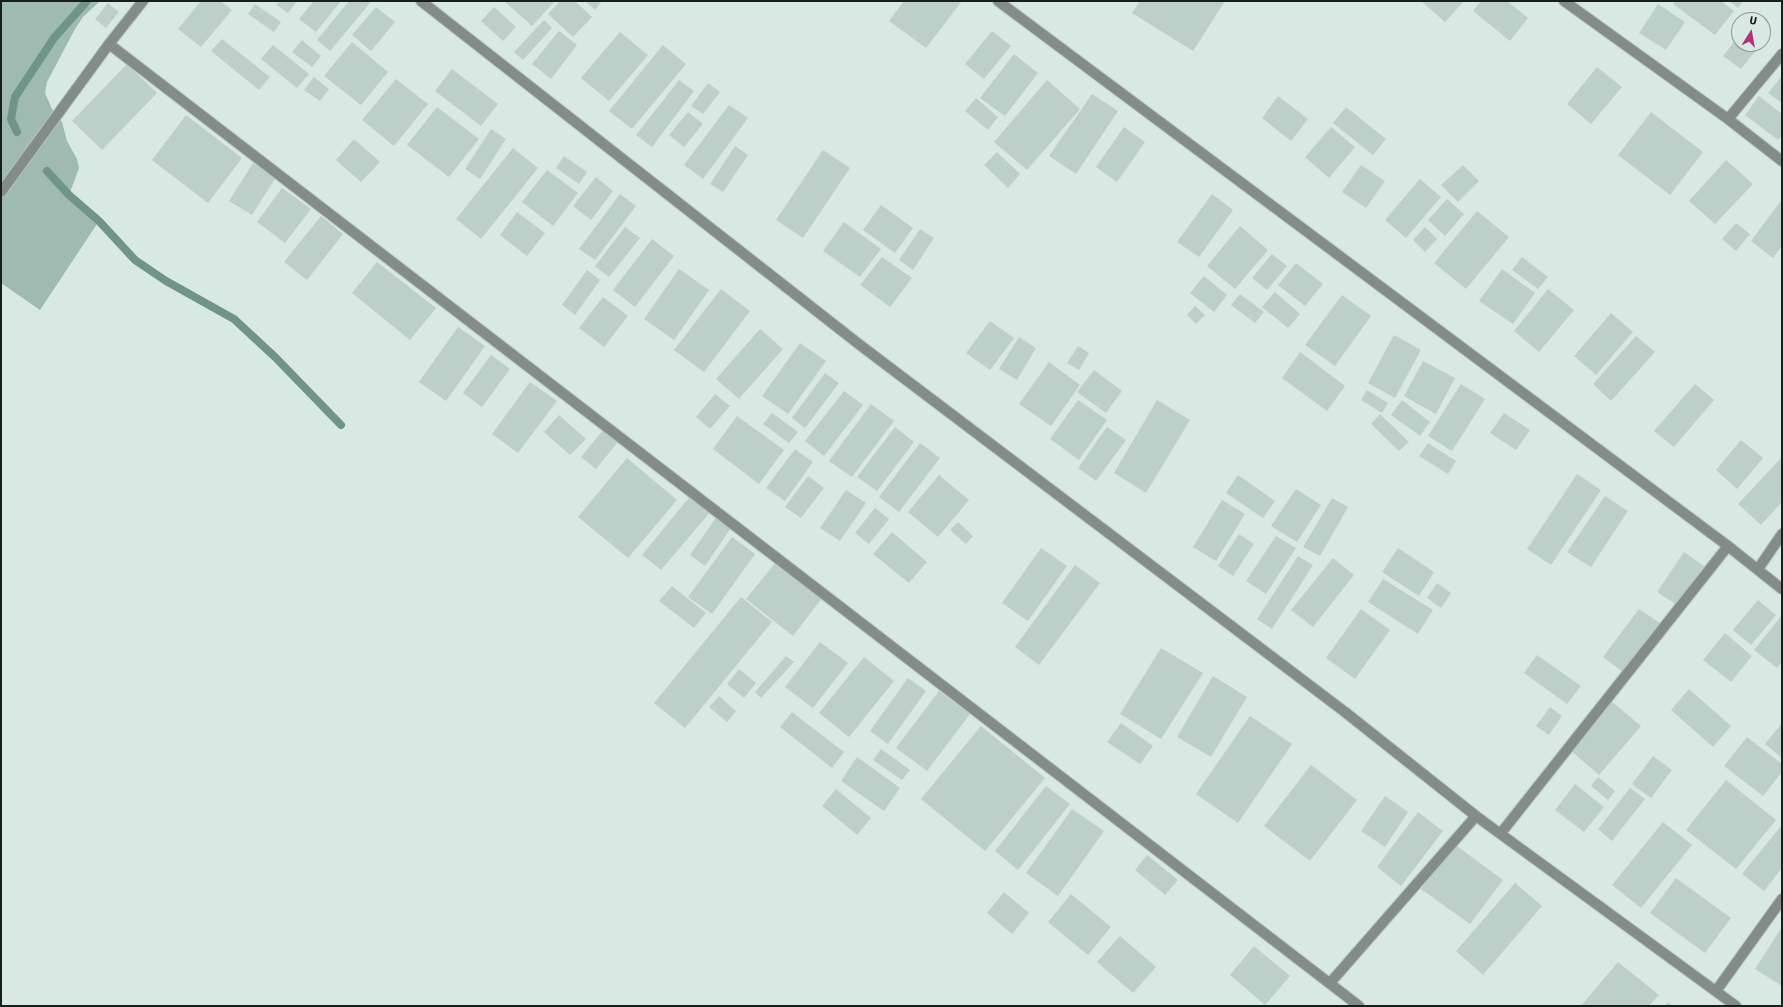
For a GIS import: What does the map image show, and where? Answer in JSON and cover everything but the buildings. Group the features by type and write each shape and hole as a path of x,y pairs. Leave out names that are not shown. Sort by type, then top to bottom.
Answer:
{"street":[{"path":"1,192 109,44 143,1"},
{"path":"421,1 860,345 1345,712 1476,816 1736,1006"},
{"path":"998,1 1728,546 1782,589"},
{"path":"1564,1 1728,119 1782,161"},
{"path":"109,44 1330,982 1359,1006"},
{"path":"1728,119 1782,54"},
{"path":"1758,569 1782,534"},
{"path":"1500,834 1728,546"},
{"path":"1330,982 1476,816"},
{"path":"1716,991 1782,899"}],"green space":[{"path":"1,1 100,1 83,17 75,29 47,82 45,93 52,109 62,122 67,141 77,159 79,168 69,195 99,221 40,310 1,283"}],"waterway":[{"path":"17,132 11,119 15,97 54,38 87,1"},
{"path":"47,171 69,195 99,221 135,260 166,281 234,319 275,357 341,425"}]}
